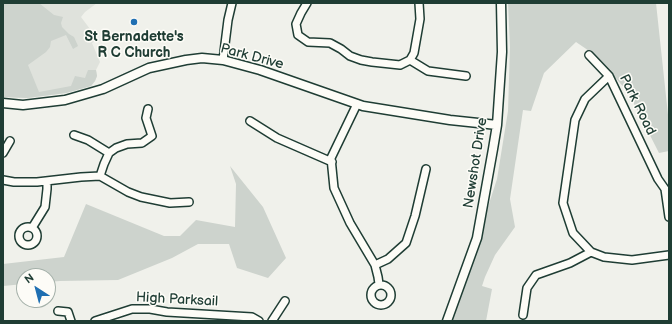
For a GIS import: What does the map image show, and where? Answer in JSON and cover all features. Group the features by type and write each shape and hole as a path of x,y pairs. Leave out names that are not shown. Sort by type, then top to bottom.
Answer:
{"street":[{"path":"223,60 228,20 232,3"},
{"path":"307,3 296,24 298,35 308,42 330,42 350,56 372,62 400,65 410,60 414,53 420,19 419,3"},
{"name":"Newshot Drive","path":"447,321 477,238 494,149 502,52 501,3"},
{"name":"Park Road","path":"589,55 609,76 658,179 665,190 669,217"},
{"name":"Park Drive","path":"3,103 23,105 65,100 103,89 149,68 202,58 223,60 260,70 363,106 450,120 497,125"},
{"path":"410,60 428,71 466,76"},
{"path":"609,76 585,99 575,120 563,203 573,233 591,252 604,257 632,260 669,255"},
{"path":"357,104 331,158 334,188 350,223 375,265 379,284"},
{"path":"100,176 109,152 127,144 142,143 152,136 146,118 148,109"},
{"path":"250,121 277,138 332,162"},
{"path":"74,135 88,140 109,152"},
{"path":"3,153 10,141"},
{"path":"375,265 388,259 406,243 415,216 426,169"},
{"path":"3,180 14,182 46,182 100,176 128,192 141,197 170,203 189,202"},
{"path":"32,228 45,207 47,189 46,182"},
{"path":"523,315 527,288 536,275 570,263 591,252"},
{"path":"272,321 285,301"},
{"name":"High Parksail","path":"95,321 132,310 150,309 167,312 252,317 259,321"},
{"path":"58,311 68,312 71,321"}],"shaded area":[{"path":"3,3 97,3 81,17 90,29 94,42 92,43 100,62 96,70 97,76 91,86 66,93 27,98 3,97"},
{"path":"3,3 39,3 54,15 63,17 61,23 62,27 74,37 78,46 73,49 66,35 51,41 50,47 46,52 28,65 39,92 71,86 75,76 85,78 88,70 96,70 97,76 91,86 66,93 27,98 3,97"},
{"path":"508,3 656,3 669,124 669,151 659,153 628,92 595,55 576,42 544,73 531,111 523,110 510,199 515,227 495,255 482,286 492,289 486,321 451,321 497,179 508,111 510,47"},
{"path":"230,166 263,207 286,258 268,278 237,268 229,244 198,244 172,258 118,280 56,281 56,268 16,268 16,285 3,286 3,264 64,257 86,204 164,236 180,236 196,220 235,227 236,184"}],"place":[{"name":"St Bernadette's R C Church","path":"134,22"}]}
